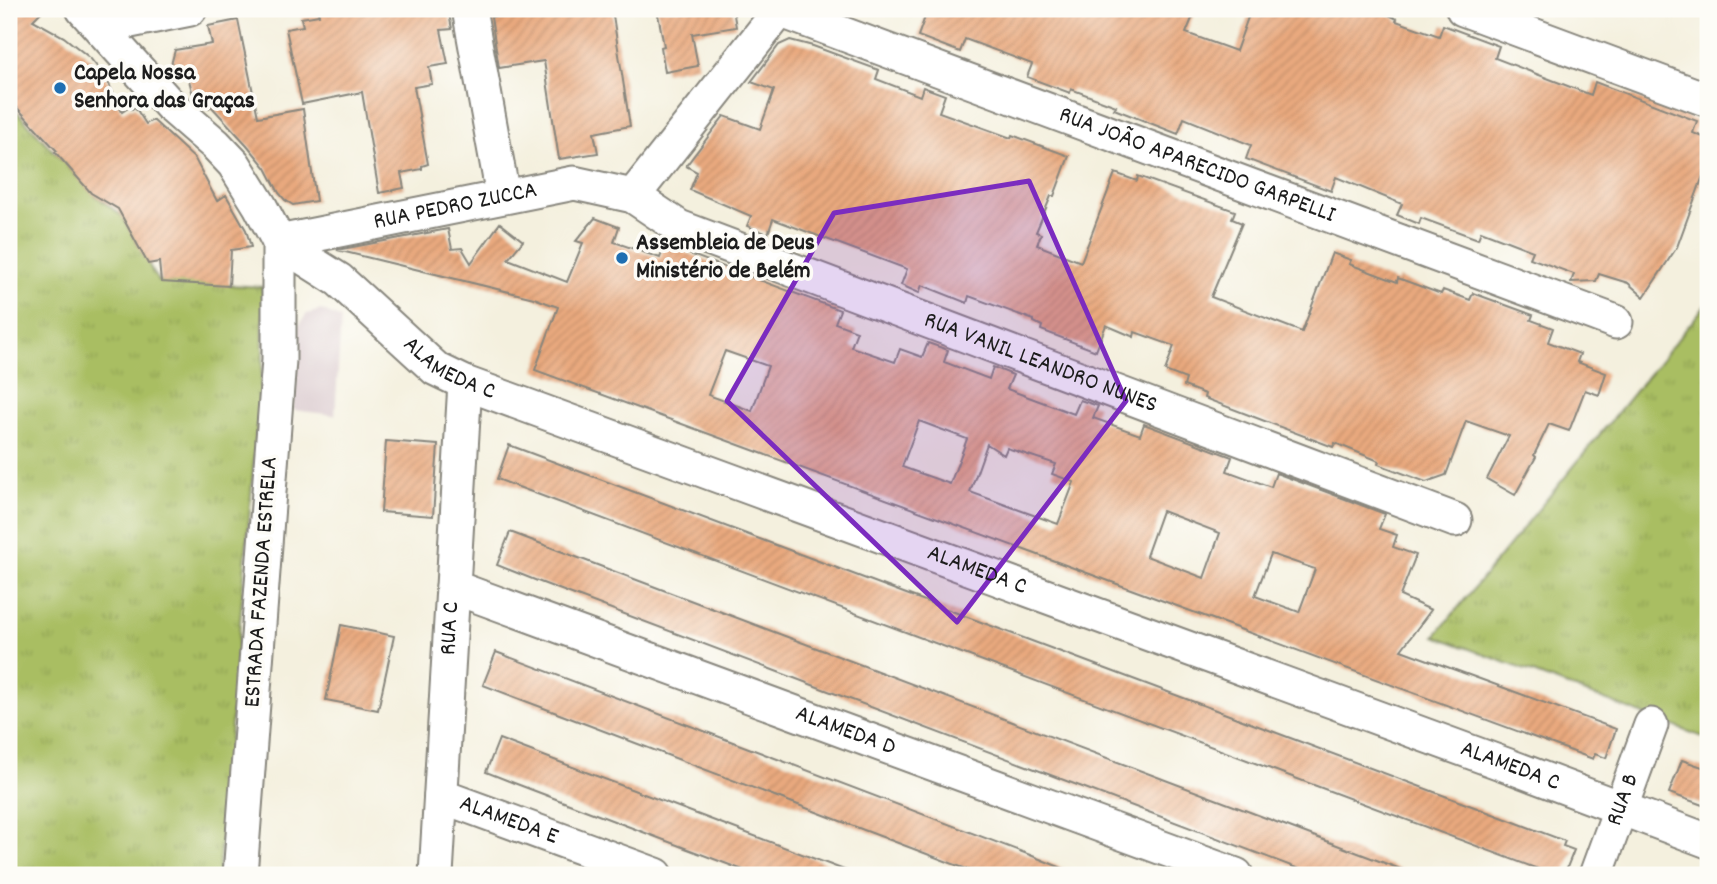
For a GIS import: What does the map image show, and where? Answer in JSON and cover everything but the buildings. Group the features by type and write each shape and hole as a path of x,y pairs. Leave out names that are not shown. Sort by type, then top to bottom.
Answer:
{"street":[{"path":"92,18 190,9"},
{"path":"469,9 503,196"},
{"path":"1463,9 1708,100"},
{"path":"633,196 780,10"},
{"name":"RUA JOÃO APARECIDO GARPELLI","path":"780,10 1616,322"},
{"path":"92,18 170,105 234,164 279,242"},
{"name":"RUA PEDRO ZUCCA","path":"279,242 574,183 633,196"},
{"name":"RUA VANIL LEANDRO NUNES","path":"633,196 679,227 1455,520"},
{"name":"ESTRADA FAZENDA ESTRELA","path":"240,875 279,360 279,242"},
{"name":"ALAMEDA C","path":"279,242 339,280 436,369 465,383 1708,841"},
{"name":"RUA C","path":"436,875 465,383"},
{"name":"ALAMEDA D","path":"453,587 1236,875"},
{"name":"RUA B","path":"1596,875 1651,725"},
{"name":"ALAMEDA E","path":"441,796 656,875"}],"highlighted area":[{"path":"1029,181 1126,401 957,622 727,401 834,213"}],"shaded area":[{"path":"321,310 341,319 335,415 293,410 298,326 307,314"}],"green space":[{"path":"9,103 91,192 122,216 158,281 263,287 263,357 218,875 9,875"},
{"path":"1708,302 1708,739 1435,636"}],"place":[{"name":"Capela Nossa Senhora das Graças","path":"60,88"},
{"name":"Assembleia de Deus Ministério de Belém","path":"622,258"}]}
